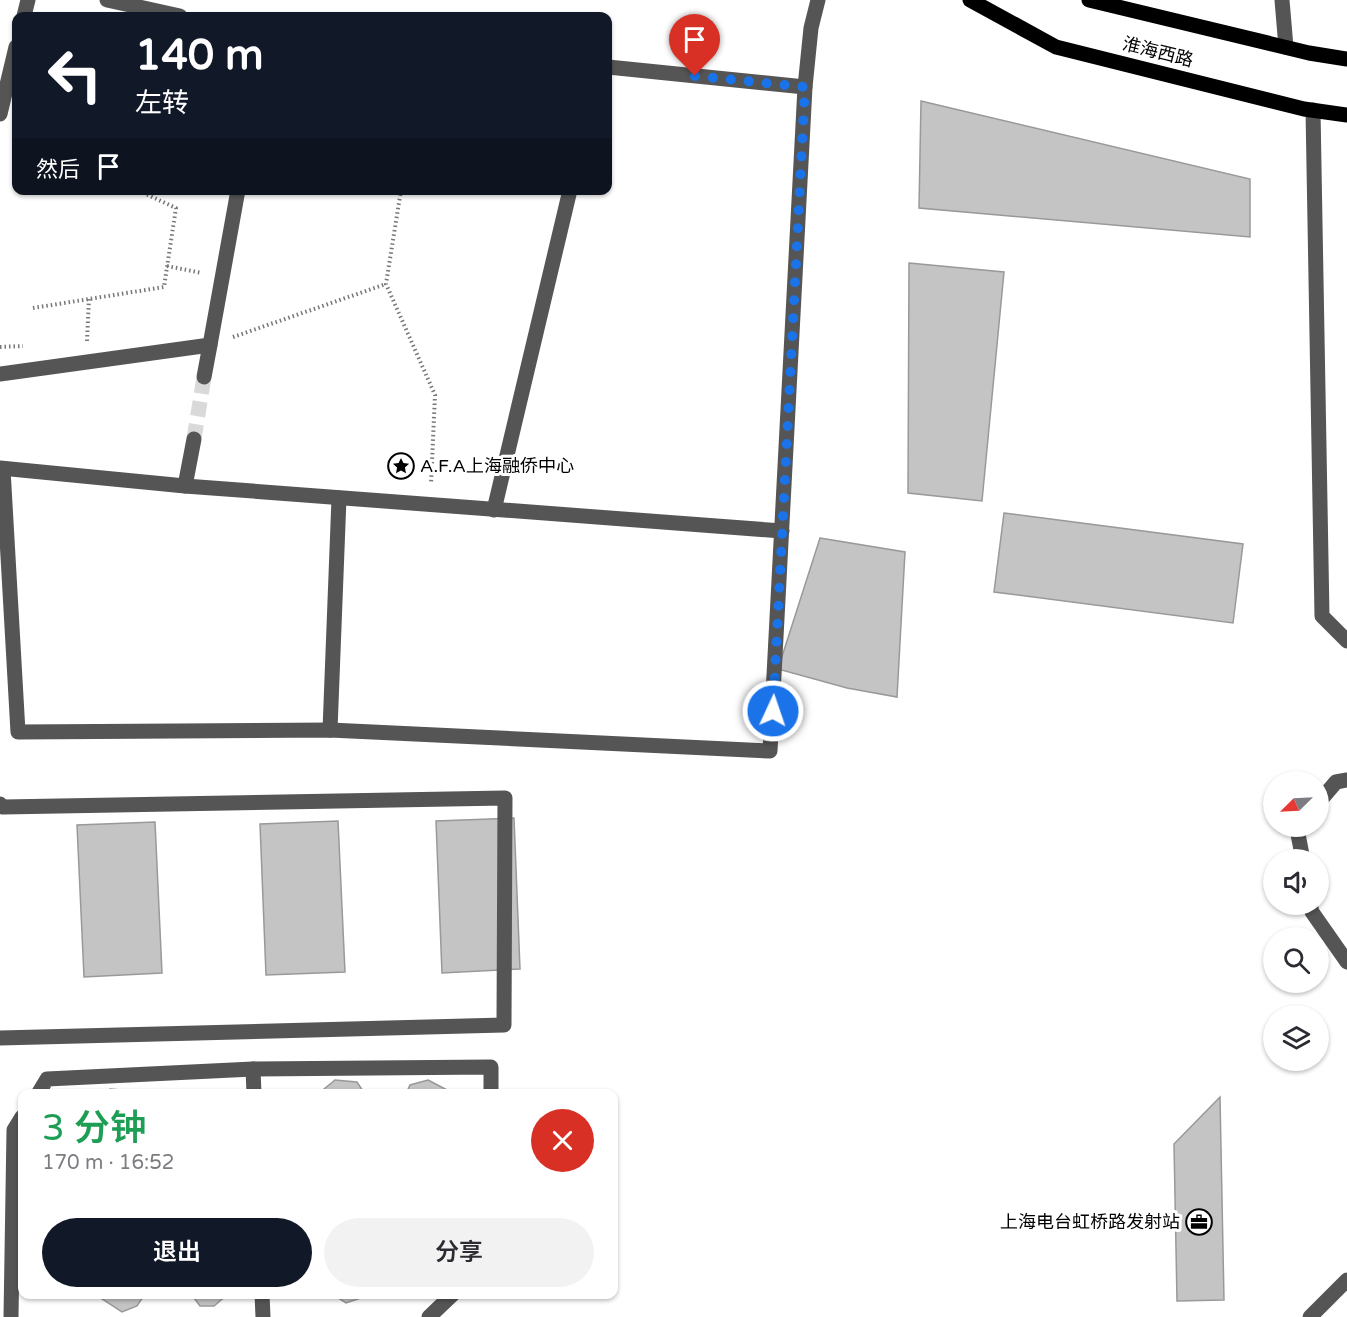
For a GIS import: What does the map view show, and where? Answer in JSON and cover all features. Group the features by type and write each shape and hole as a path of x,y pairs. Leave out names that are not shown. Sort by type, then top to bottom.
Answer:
{"main road":[{"name":"淮海西路","path":"970,0 1056,47 1313,110 1347,115"},
{"name":"淮海西路","path":"1089,0 1286,47 1347,59"}],"street":[{"path":"107,0 162,12"},
{"path":"782,531 430,506 2,468 18,732 330,730 770,752 782,531 805,87 811,28 818,0"},
{"path":"1282,0 1286,47"},
{"path":"0,114 12,64"},
{"path":"612,68 805,87"},
{"path":"1313,110 1322,616 1347,641"},
{"path":"204,377 237,195"},
{"path":"494,510 569,195"},
{"path":"0,374 210,345"},
{"path":"185,486 194,439"},
{"path":"330,730 339,498"},
{"path":"1329,790 1336,782 1347,780"},
{"path":"0,804 3,807 505,798 504,1025 0,1038"},
{"path":"1314,915 1347,962"},
{"path":"41,1089 47,1079 253,1069 491,1067 491,1089"},
{"path":"253,1069 254,1089"},
{"path":"11,1317 14,1130 18,1124"},
{"path":"1310,1317 1347,1280"},
{"path":"262,1299 263,1317"},
{"path":"429,1317 448,1299"}],"path":[{"path":"33,309 164,287 176,208 148,195"},
{"path":"400,195 386,284 435,395 430,506"},
{"path":"167,266 222,277"},
{"path":"210,345 386,284"},
{"path":"87,341 89,299"}],"building":[{"path":"921,101 1250,179 1250,237 919,208"},
{"path":"909,263 1004,272 982,501 908,493"},
{"path":"1004,513 1243,544 1233,623 994,592"},
{"path":"820,538 905,552 897,697 847,688 778,669"},
{"path":"514,818 520,969 442,973 436,821"},
{"path":"338,821 345,972 266,975 260,824"},
{"path":"155,822 162,973 84,977 77,825"},
{"path":"335,1080 357,1082 362,1089 324,1089"},
{"path":"428,1080 445,1089 408,1089 410,1085"},
{"name":"上海电台虹桥路发射站","path":"1220,1097 1224,1300 1177,1301 1174,1144"},
{"path":"102,1299 142,1299 137,1306 122,1312"},
{"path":"195,1299 222,1299 214,1306 200,1306"},
{"path":"340,1299 358,1299 346,1303"}],"tunnel":[{"path":"194,439 204,377"}],"place":[{"name":"A.F.A上海融侨中心","path":"401,466"},
{"name":"上海电台虹桥路发射站","path":"1199,1222"}],"route":[{"path":"695,76 805,87 773,711"}]}
